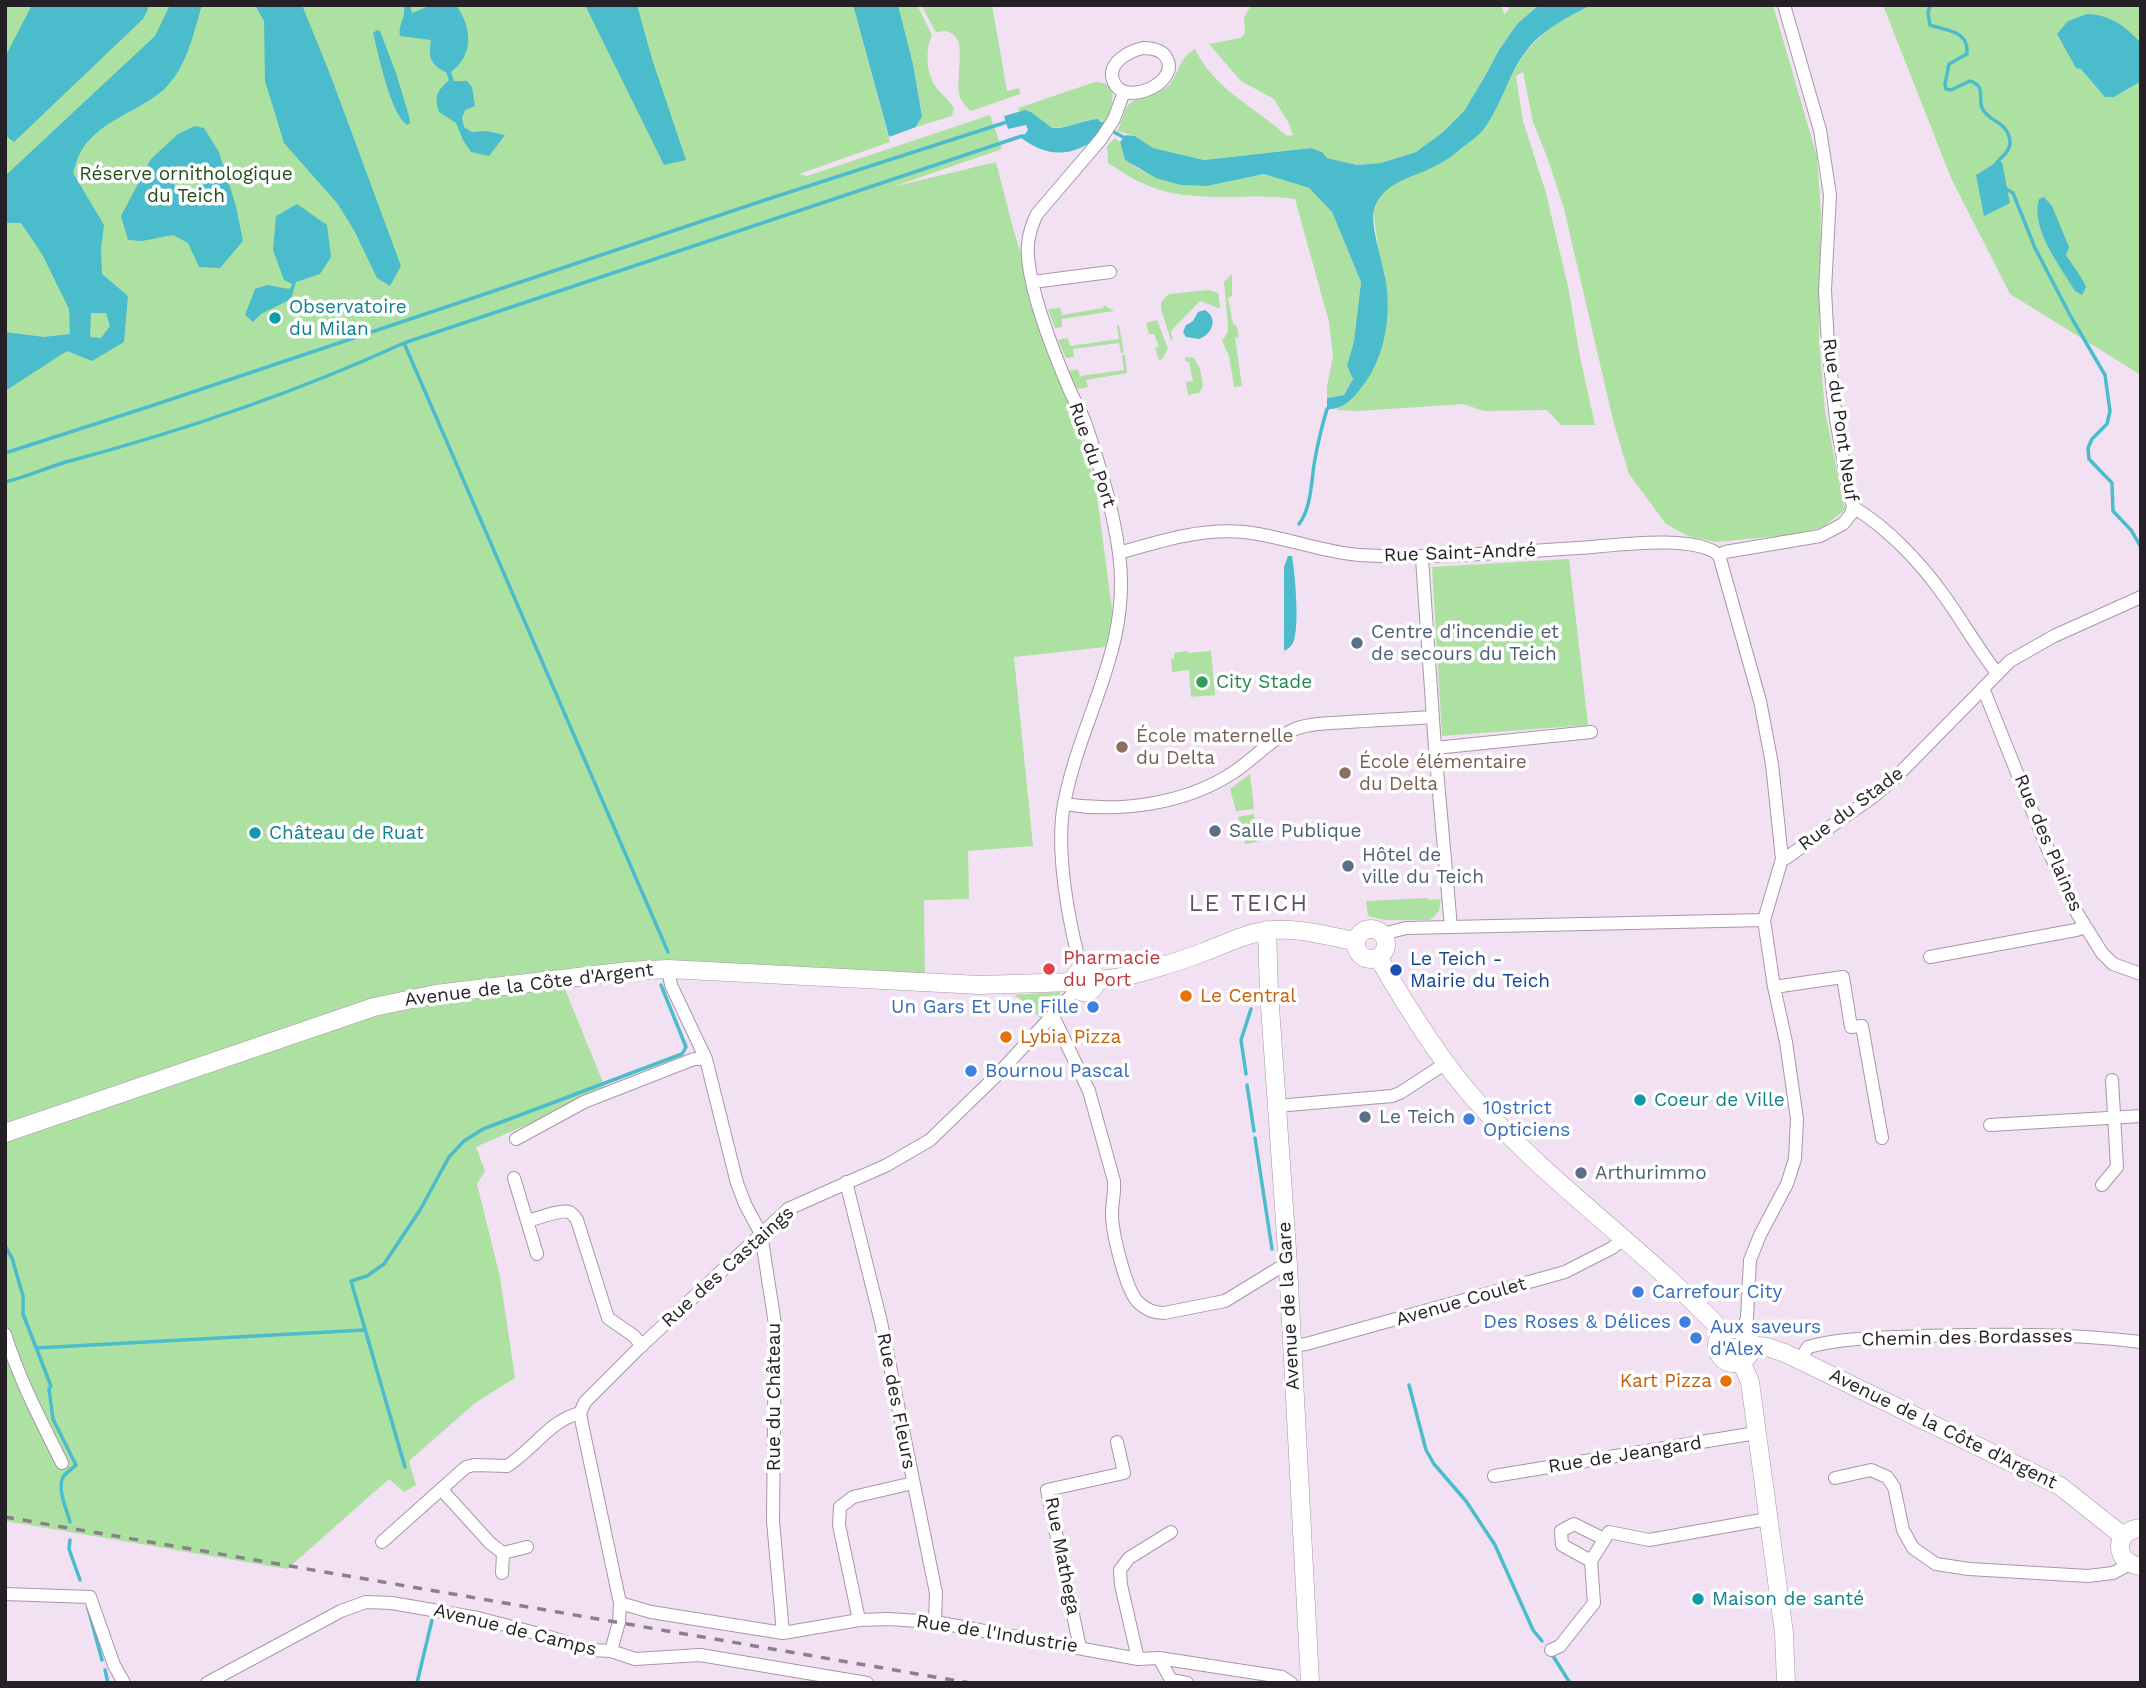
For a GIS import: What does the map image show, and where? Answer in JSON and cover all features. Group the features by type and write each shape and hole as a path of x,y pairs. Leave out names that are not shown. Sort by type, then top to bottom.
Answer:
{"main road":[{"path":"1374,929 1382,934 1386,947 1378,957 1364,958 1357,951 1355,941 1364,930 1374,929"},
{"name":"Avenue de la Côte d'Argent","path":"5,1133 392,1002 436,994 615,972 668,969 1005,985 1115,978 1173,962 1239,937 1267,930 1299,931 1355,941"},
{"name":"Avenue de la Gare","path":"1267,930 1310,1683"},
{"path":"1378,957 1446,1062 1494,1120 1724,1333"},
{"path":"1733,1330 1746,1338 1748,1355 1741,1361 1726,1361 1718,1352 1718,1342 1724,1333 1733,1330"},
{"name":"Avenue de la Côte d'Argent","path":"1746,1338 1800,1360 2060,1486 2123,1536"},
{"path":"1741,1361 1750,1382 1784,1633 1786,1683"},
{"path":"2135,1565 2121,1554 2120,1542 2132,1529 2141,1528"},
{"path":"1304,1683 1310,1683"}],"street":[{"name":"Rue du Pont Neuf","path":"1719,555 1820,536 1843,524 1853,507 1836,419 1828,345 1825,290 1830,194 1820,130 1784,5"},
{"path":"1143,48 1153,49 1165,56 1169,65 1168,71 1160,83 1141,92 1124,92 1115,86 1112,75 1114,66 1121,59 1143,48"},
{"name":"Rue du Port","path":"1082,980 1064,875 1064,804 1113,650 1121,594 1119,553 1110,498 1084,421 1060,368 1044,321 1028,260 1028,246 1030,228 1037,214 1101,139 1114,120 1124,92"},
{"path":"1033,282 1110,272"},
{"path":"1853,507 1871,517 1922,569 1946,598 1997,673"},
{"name":"Rue Saint-André","path":"1119,553 1170,538 1236,531 1357,555 1422,558 1647,543 1699,546 1719,555"},
{"path":"1719,555 1760,701 1772,764 1782,859"},
{"path":"1422,558 1451,927"},
{"name":"Rue du Stade","path":"1764,920 1782,859 1838,822 1895,778 1997,673 2021,653 2141,597"},
{"name":"Rue des Plaines","path":"1983,688 2046,845 2077,914 2102,953 2113,964 2141,974"},
{"path":"1064,804 1101,807 1154,804 1227,777 1274,739 1297,728 1320,724 1433,717"},
{"path":"1435,748 1591,732"},
{"path":"1382,934 1406,928 1764,920 1796,1103 1795,1159 1787,1184 1750,1259 1746,1338"},
{"path":"1930,957 2085,927"},
{"name":"Rue du Château","path":"668,969 671,985 706,1059 737,1183 761,1234 775,1324 773,1521 783,1633"},
{"path":"1774,987 1843,977 1851,1027 1862,1026 1882,1138"},
{"name":"Rue des Castaings","path":"580,1413 591,1395 794,1205 887,1165 930,1140 998,1074 1053,1016 1082,980"},
{"path":"1053,1016 1095,1107 1114,1181 1111,1216 1117,1248 1132,1296 1156,1313 1225,1301 1288,1265"},
{"path":"516,1139 584,1102 694,1059 706,1059"},
{"path":"1277,1106 1392,1096 1446,1062"},
{"path":"2102,1185 2117,1167 2112,1080"},
{"path":"1990,1125 2141,1116"},
{"path":"514,1178 537,1254"},
{"name":"Rue des Fleurs","path":"846,1182 881,1322 936,1592 935,1622"},
{"path":"527,1221 561,1211 568,1211 573,1215 577,1220 608,1318 634,1336 642,1346"},
{"name":"Avenue Coulet","path":"1291,1346 1306,1345 1565,1272 1612,1248 1623,1239"},
{"path":"5,1334 34,1408 62,1463"},
{"name":"Chemin des Bordasses","path":"1800,1360 1808,1347 1827,1342 1895,1337 2053,1335 2141,1342"},
{"path":"382,1542 466,1467 499,1467 510,1464 569,1415 580,1413 620,1603 619,1622 611,1651"},
{"name":"Rue de Jeangard","path":"1494,1476 1756,1433"},
{"name":"Rue Mathega","path":"1080,1648 1047,1489 1124,1473 1117,1442"},
{"path":"1835,1478 1871,1470 1887,1477 1894,1487 1903,1530 1913,1548 1936,1564 1969,1569 2088,1576 2113,1573 2135,1565"},
{"path":"859,1620 839,1525 841,1507 853,1497 913,1483"},
{"path":"441,1489 490,1543 503,1553"},
{"path":"1551,1650 1560,1646 1594,1603 1591,1561 1609,1532 1649,1539 1767,1519"},
{"path":"1591,1561 1562,1545 1561,1531 1574,1524 1604,1539"},
{"path":"1139,1658 1121,1585 1120,1570 1129,1558 1171,1532"},
{"path":"503,1553 527,1547"},
{"path":"502,1573 503,1553"},
{"path":"5,1594 90,1597 114,1665 124,1683"},
{"name":"Avenue de Camps","path":"207,1683 341,1611 366,1602 392,1603 478,1618 590,1650 611,1651 635,1659 700,1655 799,1677 867,1683"},
{"name":"Rue de l'Industrie","path":"620,1603 651,1612 783,1633 859,1620 935,1622 1139,1658 1159,1658 1282,1677 1291,1683"},
{"path":"1159,1658 1171,1680 1187,1683"}],"green space":[{"name":"Réserve ornithologique du Teich","path":"5,5 853,5 890,142 799,174 807,176 990,115 1002,149 892,187 996,162 1014,232 1095,481 1113,617 1105,647 1014,657 1033,846 968,851 969,899 924,900 925,985 663,976 565,989 606,1090 476,1147 485,1171 477,1184 500,1277 515,1378 475,1403 409,1461 416,1485 404,1492 389,1479 287,1569 5,1521"},
{"path":"898,5 917,5 932,35 928,68 935,86 954,108 952,116 916,127 922,115"},
{"path":"921,5 992,5 1007,91 1019,88 1020,94 971,111 959,93 960,52 955,36 947,32 936,32"},
{"path":"1251,5 1501,5 1504,14 1509,9 1508,5 1539,5 1517,24 1464,111 1443,132 1416,152 1381,163 1357,165 1327,158 1322,152 1311,148 1204,160 1153,148 1135,136 1117,131 1130,104 1169,85 1182,61 1195,49 1213,75 1236,97 1287,136 1293,135 1274,99 1241,81 1209,44 1240,38 1245,33 1244,18"},
{"path":"1591,5 1773,5 1817,157 1821,213 1819,339 1825,411 1845,510 1823,527 1792,535 1715,542 1688,536 1666,524 1629,474 1614,424 1564,209 1533,122 1523,72 1516,76 1523,121 1546,193 1569,291 1595,425 1561,425 1547,410 1484,411 1463,404 1336,410 1352,399 1385,275 1373,211 1382,193 1400,179 1429,169 1461,149 1485,128 1526,51 1549,28"},
{"path":"1883,5 2141,5 2141,375 2010,294 1951,178"},
{"path":"1095,82 1109,86 1111,91 1112,103 1106,121 1087,120 1071,126 1052,128 1028,112 1019,112 1018,108"},
{"path":"1115,138 1120,142 1125,160 1142,171 1180,185 1207,186 1264,174 1309,188 1332,212 1361,282 1354,341 1347,366 1353,379 1344,395 1327,398 1333,356 1329,322 1295,199 1187,195 1155,188 1108,163 1107,146"},
{"path":"1232,274 1232,296 1228,298 1233,324 1237,326 1239,337 1235,338 1242,386 1234,387 1229,356 1222,341 1228,332 1224,282"},
{"path":"1209,290 1218,293 1220,307 1200,301 1171,331 1173,341 1171,340 1161,302 1169,294"},
{"path":"1104,305 1114,311 1062,319 1062,327 1055,328 1048,309 1060,308 1062,315 1103,308"},
{"path":"1157,320 1168,349 1159,360 1155,348 1159,346 1154,334 1149,334 1146,323"},
{"path":"1119,325 1124,353 1121,353 1119,343 1073,349 1074,357 1066,358 1058,340 1068,338 1070,346 1119,339"},
{"path":"1122,355 1125,355 1127,373 1086,380 1088,387 1077,389 1068,371 1078,369 1080,376 1124,370"},
{"path":"1185,357 1194,358 1200,369 1203,386 1199,393 1188,395 1186,382 1193,381 1189,362 1186,362"},
{"path":"1569,559 1588,725 1442,736 1432,567"},
{"name":"City Stade","path":"1211,651 1215,695 1191,697 1189,670 1172,672 1171,659 1174,658 1174,653"},
{"path":"1250,774 1254,809 1236,811 1230,789"},
{"path":"1254,814 1257,842 1245,844 1238,817"},
{"path":"1441,899 1439,911 1430,920 1385,920 1368,916 1366,901"},
{"path":"1060,992 1060,997 1041,1019 1014,995"}],"water":[{"path":"32,5 150,5 143,19 14,142 5,135 5,57"},
{"path":"170,5 202,5 188,52 177,74 161,92 96,133 80,153 73,173 104,225 102,274 128,296 124,342 92,361 67,351 5,391 5,332 44,337 70,334 69,309 42,254 21,223 5,223 5,176 155,36","holes":["91,313 106,313 110,326 101,338 90,337"]},
{"path":"255,5 302,5 401,266 390,286 377,278 354,230 337,203 284,143 265,81 264,21"},
{"path":"404,5 410,5 412,13 431,5 456,5 461,13 468,31 467,49 464,57 451,72 454,81 467,81 472,87 475,106 465,110 462,118 464,127 472,132 486,131 505,135 489,156 471,152 456,123 439,112 438,94 449,80 446,72 431,59 431,40 400,36"},
{"path":"585,5 637,5 686,160 664,165"},
{"path":"853,5 898,5 913,64 922,116 916,127 889,137"},
{"path":"1539,5 1591,5 1540,36 1526,51 1492,117 1479,135 1441,163 1395,184 1377,201 1373,223 1388,302 1382,348 1370,376 1354,396 1342,406 1327,409 1327,398 1344,395 1353,379 1347,366 1354,341 1361,282 1332,212 1309,188 1264,174 1207,186 1180,185 1156,178 1125,160 1120,142 1126,135 1135,136 1153,148 1204,160 1311,148 1322,152 1327,158 1357,165 1381,163 1416,152 1443,132 1464,111 1517,24"},
{"path":"2087,14 2117,22 2141,43 2141,81 2114,97 2105,97 2081,69 2076,68 2057,34 2068,21"},
{"path":"380,31 396,73 409,116 410,123 407,125 396,109 386,83 373,33"},
{"path":"1025,110 1052,128 1098,119 1101,122 1106,121 1088,144 1061,153 1052,152 1035,147 1019,136 1028,130 1026,125 1008,129 1004,116"},
{"path":"195,126 204,128 219,152 236,206 243,241 220,268 199,267 188,243 173,235 142,241 128,240 121,216 151,159 178,134","holes":["183,175 195,180 213,177 215,180 193,189 194,195 180,196 173,181"]},
{"path":"1997,162 2002,162 2010,203 1984,216 1976,175"},
{"path":"2044,197 2052,206 2069,247 2066,255 2086,287 2082,295 2075,291 2043,235 2037,211 2039,199"},
{"path":"297,204 327,225 331,257 320,274 296,282 291,299 261,314 253,322 245,315 255,289 267,285 289,289 291,287 292,284 284,280 273,250 276,216"},
{"path":"1205,310 1213,322 1210,330 1199,339 1186,337 1183,332 1186,325 1193,321 1198,312"},
{"path":"1288,556 1292,556 1293,564 1296,625 1293,643 1285,651 1284,567"}],"waterway":[{"path":"1930,5 1930,25 1956,33 1967,46 1967,54 1949,64 1946,89 1951,90 1970,81 1975,83 1980,89 1985,113 2002,125 2008,134 2010,145 1993,168"},
{"path":"5,453 1010,121"},
{"path":"1110,130 1127,139"},
{"path":"5,482 237,410 404,343 1022,136"},
{"path":"2003,187 2013,193 2035,248 2105,375 2110,411 2107,424 2092,439 2088,448 2089,459 2112,483 2113,511 2131,530 2141,547"},
{"path":"404,343 668,952"},
{"path":"1299,524 1309,502 1319,440 1327,409 1330,407"},
{"path":"405,1467 351,1281 367,1276 384,1264 420,1210 449,1157 464,1141 483,1129 682,1054 686,1047 661,985"},
{"path":"1246,1074 1241,1040 1251,1009"},
{"path":"1247,1085 1254,1131"},
{"path":"1255,1138 1272,1249"},
{"path":"5,1246 12,1258 23,1296 23,1314 51,1386 49,1389 53,1419 76,1465 61,1482 70,1522"},
{"path":"36,1348 365,1330"},
{"path":"1409,1385 1426,1450 1434,1464 1466,1501 1495,1545 1533,1630 1542,1641"},
{"path":"70,1540 69,1549 80,1580"},
{"path":"88,1608 102,1660"},
{"path":"417,1683 432,1620"},
{"path":"1549,1654 1570,1683"},
{"path":"105,1670 108,1683"}],"railway":[{"path":"5,1517 970,1683"}],"place":[{"name":"Observatoire du Milan","path":"275,318"},
{"name":"Centre d'incendie et de secours du Teich","path":"1357,643"},
{"name":"City Stade","path":"1202,682"},
{"name":"École maternelle du Delta","path":"1122,747"},
{"name":"École élémentaire du Delta","path":"1345,773"},
{"name":"Salle Publique","path":"1215,831"},
{"name":"Château de Ruat","path":"255,833"},
{"name":"Hôtel de ville du Teich","path":"1348,866"},
{"name":"Pharmacie du Port","path":"1049,969"},
{"name":"Le Teich - Mairie du Teich","path":"1396,970"},
{"name":"Le Central","path":"1186,996"},
{"name":"Un Gars Et Une Fille","path":"1093,1007"},
{"name":"Lybia Pizza","path":"1006,1037"},
{"name":"Bournou Pascal","path":"971,1071"},
{"name":"Coeur de Ville","path":"1640,1100"},
{"name":"Le Teich","path":"1365,1117"},
{"name":"10strict Opticiens","path":"1469,1119"},
{"name":"Arthurimmo","path":"1581,1173"},
{"name":"Carrefour City","path":"1638,1292"},
{"name":"Des Roses & Délices","path":"1685,1322"},
{"name":"Aux saveurs d'Alex","path":"1696,1338"},
{"name":"Kart Pizza","path":"1726,1381"},
{"name":"Maison de santé","path":"1698,1599"}],"district":[{"name":"LE TEICH","path":"1249,904"}]}
